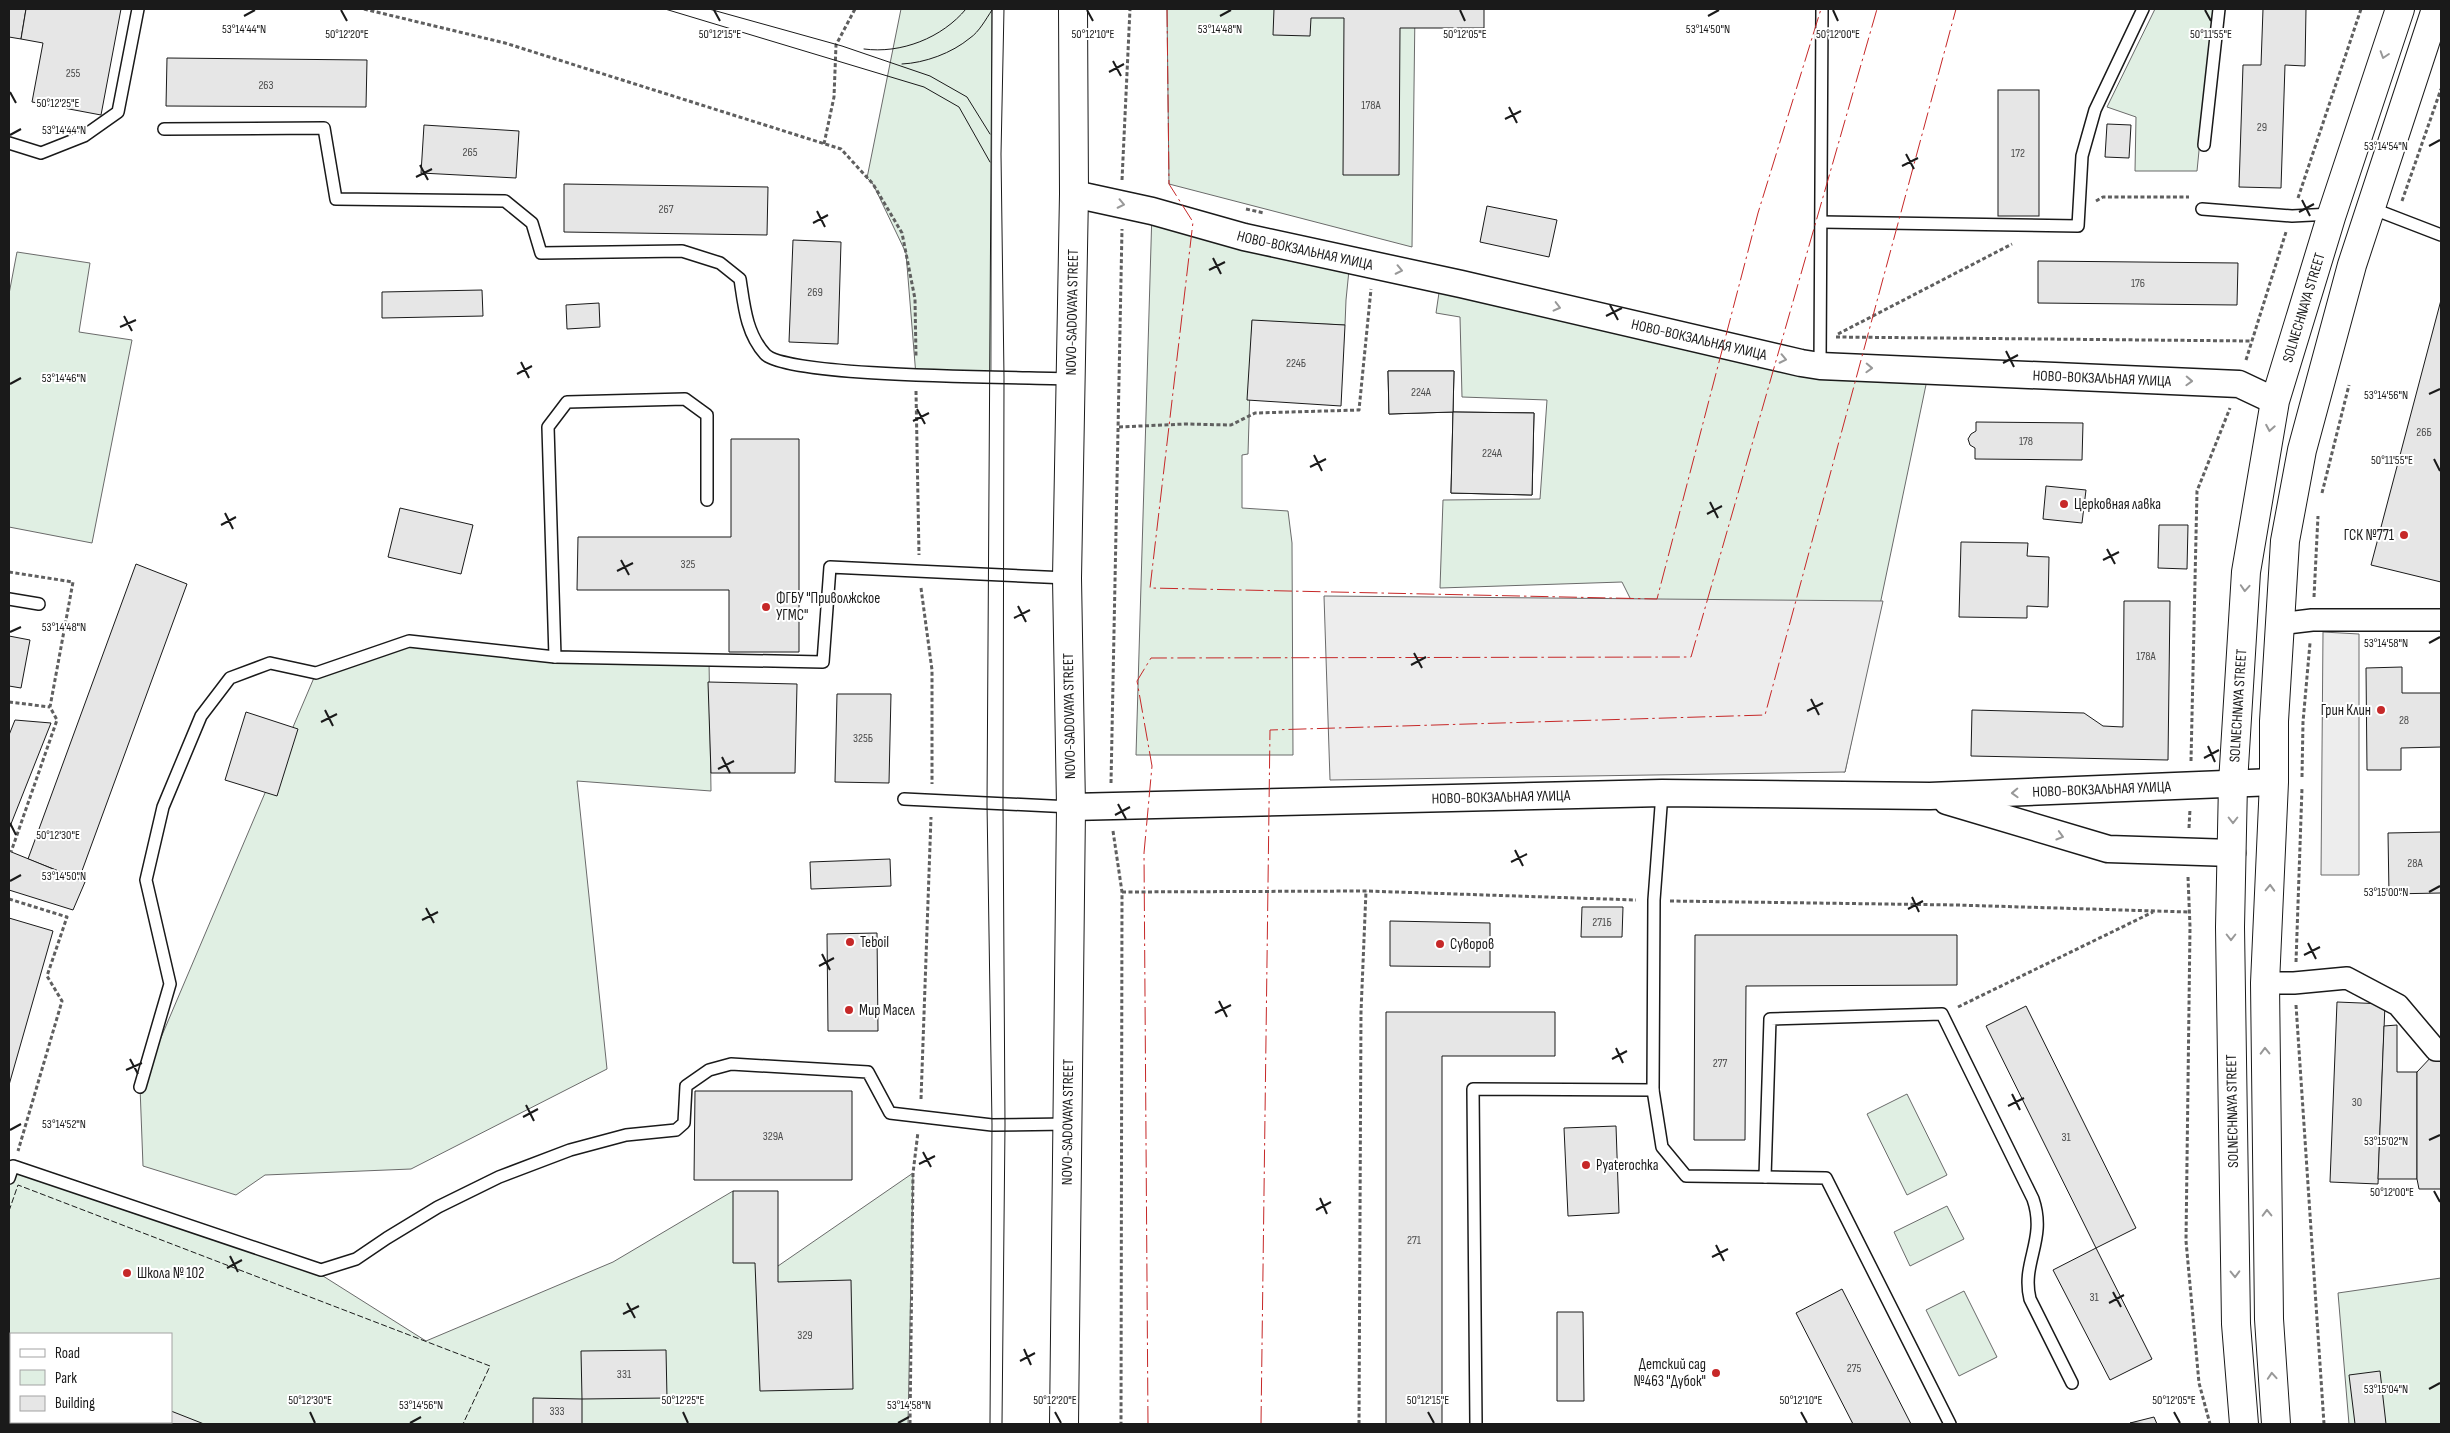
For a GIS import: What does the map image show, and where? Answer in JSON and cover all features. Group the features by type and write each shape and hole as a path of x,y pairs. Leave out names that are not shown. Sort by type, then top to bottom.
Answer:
{"main road":[{"name":"NOVO-SADOVAYA STREET","path":"1064,1424 1071,807 1067,578 1074,194 1073,9"},
{"name":"SOLNECHNAYA STREET","path":"2244,1424 2236,1314 2231,1051 2233,784 2246,572 2275,401 2332,214 2400,9"},
{"path":"2276,1424 2268,1319 2265,983 2274,782 2274,721 2285,541 2302,450 2352,265 2436,9"}],"street":[{"name":"НОВО-ВОКЗАЛЬНАЯ УЛИЦА","path":"1074,194 1122,204 1244,237 1665,333 1820,366 2239,384 2275,401"},
{"path":"2279,624 2312,620 2441,620"},
{"name":"НОВО-ВОКЗАЛЬНАЯ УЛИЦА","path":"1071,807 1662,794 1930,796 2274,782"},
{"name":"НОВО-ВОКЗАЛЬНАЯ УЛИЦА","path":"1930,796 2108,849 2232,853"},
{"path":"2265,983 2294,983 2347,978 2398,1005 2436,1050 2441,1050"}],"lane":[{"path":"9,144 41,152 84,136 118,112 138,9"},
{"path":"1820,366 1822,9"},
{"path":"1821,222 2078,226 2082,156 2096,110 2143,9"},
{"path":"2204,145 2219,9"},
{"path":"164,129 324,128 336,199 505,201 532,224 541,253 682,251 720,263 740,279 748,325 766,355 793,365 916,376 1071,379"},
{"path":"2371,208 2441,235"},
{"path":"2202,209 2292,216 2332,214"},
{"path":"555,657 548,426 567,402 686,399 707,415 707,500"},
{"path":"140,1087 170,984 146,880 163,807 201,716 230,678 270,663 316,673 409,641 555,657 823,662 830,567 1067,578"},
{"path":"9,599 40,604"},
{"path":"1662,794 1654,900 1653,1090 1662,1147 1686,1176 1826,1178 1950,1424"},
{"path":"904,799 1071,807"},
{"path":"1765,1177 1770,1019 1942,1014 2033,1199 2039,1224 2028,1273 2028,1290 2030,1299 2072,1383"},
{"path":"9,1178 13,1166 321,1270 356,1259 438,1207 499,1177 570,1150 626,1135 676,1130 684,1123 686,1086 708,1070 731,1064 868,1072 890,1113 992,1125 1068,1124"},
{"path":"1476,1424 1473,1089 1653,1090"}],"path":[{"path":"364,9 505,43 841,149 873,184 902,233 915,299 919,570 932,670 932,800 920,1117 913,1173 910,1424"},
{"path":"824,144 834,97 836,45 856,9"},
{"path":"1121,1424 1122,892 1109,806 1113,754 1122,204 1130,9"},
{"path":"2397,218 2441,88"},
{"path":"2079,210 2103,197 2193,197"},
{"path":"2014,243 1833,337 2251,341"},
{"path":"1119,426 1231,425 1255,413 1360,410 1373,265"},
{"path":"2320,501 2350,378"},
{"path":"2318,511 2312,620 2303,722 2299,927 2294,983 2324,1424"},
{"path":"9,572 73,582 50,707 57,720 11,852"},
{"path":"9,702 50,707"},
{"path":"1359,1424 1361,1012 1366,891"},
{"path":"9,899 67,917 47,976 62,1001 13,1166"},
{"path":"1942,1014 2155,911"}],"green space":[{"path":"901,9 992,9 991,377 916,376 906,253 873,184 867,178"},
{"path":"1167,9 1415,9 1412,247 1169,184"},
{"path":"2155,9 2213,9 2197,171 2135,171 2136,117 2107,107"},
{"path":"1152,211 1350,260 1345,325 1252,321 1248,454 1242,455 1242,508 1288,511 1292,543 1293,755 1136,755"},
{"path":"17,252 90,263 79,332 132,340 92,543 9,527 9,294"},
{"path":"1441,279 1927,380 1845,772 1704,746 1622,582 1440,588 1443,500 1540,499 1547,400 1462,397 1460,317 1436,313"},
{"path":"421,642 709,660 711,791 577,781 607,1069 411,1169 265,1175 236,1195 143,1166 140,1087 316,673"},
{"path":"1907,1094 1947,1175 1907,1195 1867,1114"},
{"path":"13,1166 304,1264 426,1341 613,1262 733,1191 778,1266 913,1173 908,1424 9,1424 9,1176"},
{"path":"1947,1206 1964,1239 1910,1266 1894,1232"},
{"path":"2441,1278 2441,1424 2349,1424 2338,1293"},
{"path":"1964,1291 1997,1357 1959,1376 1926,1310"}],"shaded area":[{"path":"1324,596 1883,601 1845,772 1330,780"},
{"path":"2323,632 2359,634 2359,875 2321,875"}],"building":[{"path":"9,9 26,9 21,39 9,37"},
{"path":"26,9 121,9 101,115 32,102 43,43 21,39"},
{"path":"1274,9 1484,9 1484,28 1400,28 1399,175 1343,175 1344,18 1311,18 1310,36 1273,35"},
{"path":"2263,9 2306,9 2305,66 2285,65 2281,188 2239,187 2243,65 2261,65"},
{"path":"167,58 367,60 366,107 166,106"},
{"path":"1998,90 2039,90 2039,216 1998,216"},
{"path":"2107,124 2131,125 2129,158 2105,157"},
{"path":"424,125 519,131 516,178 421,173"},
{"path":"564,184 768,187 767,235 564,232"},
{"path":"1487,206 1557,220 1549,257 1480,242"},
{"path":"793,240 841,242 838,344 789,342"},
{"path":"2038,261 2238,263 2237,305 2038,303"},
{"path":"482,290 483,316 382,318 382,292"},
{"path":"2441,300 2441,582 2371,565"},
{"path":"599,303 600,327 567,329 566,305"},
{"path":"1252,320 1345,325 1341,406 1247,400"},
{"path":"1388,371 1454,371 1453,412 1389,414"},
{"path":"1388,371 1454,371 1453,412 1389,414"},
{"path":"1453,412 1534,413 1532,495 1451,493"},
{"path":"1453,412 1534,413 1532,495 1451,493"},
{"path":"1976,422 2083,423 2082,460 1975,459 1975,448 1970,445 1968,439 1976,431"},
{"path":"731,439 799,439 799,652 729,652 729,590 577,590 578,537 731,537"},
{"path":"2046,486 2086,490 2082,523 2043,519"},
{"path":"400,508 473,525 461,574 388,557"},
{"path":"2159,525 2188,525 2187,569 2158,568"},
{"path":"1961,542 2028,543 2027,556 2049,557 2048,607 2027,606 2027,618 1959,617"},
{"path":"136,564 187,584 79,879 28,859"},
{"path":"2124,601 2170,601 2168,760 1971,756 1972,710 2084,713 2103,726 2123,727"},
{"path":"9,636 30,640 21,688 9,686"},
{"path":"2402,667 2402,693 2441,693 2441,747 2401,748 2401,770 2367,770 2366,668"},
{"path":"708,682 797,684 795,773 711,773"},
{"path":"837,694 891,694 889,783 835,782"},
{"path":"246,712 298,729 277,796 225,780"},
{"path":"15,720 51,723 9,829 9,735"},
{"path":"2441,832 2441,893 2389,894 2388,833"},
{"path":"9,851 85,882 73,910 9,890"},
{"path":"890,859 891,886 811,889 810,862"},
{"path":"1582,907 1623,907 1622,937 1581,937"},
{"path":"9,918 53,931 9,1085"},
{"path":"1390,921 1490,923 1490,967 1390,966"},
{"path":"877,933 878,1031 828,1031 827,934"},
{"path":"1695,935 1957,935 1957,985 1746,986 1745,1140 1694,1140"},
{"path":"2337,1002 2385,1004 2378,1184 2330,1182"},
{"path":"2026,1006 2136,1228 2096,1248 1986,1026"},
{"path":"1386,1012 1555,1012 1555,1056 1442,1056 1442,1424 1386,1424"},
{"path":"2397,1025 2397,1072 2417,1072 2417,1179 2378,1179 2384,1026"},
{"path":"2433,1055 2441,1057 2441,1189 2419,1189 2417,1179 2417,1072"},
{"path":"695,1091 852,1091 852,1180 694,1180"},
{"path":"1616,1126 1619,1213 1568,1216 1564,1128"},
{"path":"733,1191 778,1191 778,1282 851,1280 853,1389 760,1391 755,1263 733,1263"},
{"path":"2096,1248 2152,1359 2110,1380 2053,1270"},
{"path":"1842,1289 1911,1424 1853,1424 1796,1313"},
{"path":"1557,1312 1583,1312 1584,1401 1557,1401"},
{"path":"666,1350 667,1398 582,1399 581,1351"},
{"path":"2380,1371 2386,1424 2355,1424 2349,1375"},
{"path":"533,1398 582,1399 582,1424 533,1424"},
{"path":"172,1411 204,1424 140,1424 172,1423"},
{"path":"2154,1417 2157,1424 2130,1423"}],"tram line":[{"path":"665,9 924,87 959,107 990,162"},
{"path":"709,9 842,46 930,76 967,97 990,134"},
{"path":"864,49 892,49 920,42 945,28 966,9"},
{"path":"990,1424 992,1125 987,804 992,9"},
{"path":"1002,1424 1005,1125 1003,805 1004,377 1001,154 1004,9"},
{"path":"902,64 929,59 947,53 973,35 992,10"}],"fence":[{"path":"9,1211 18,1185 490,1366 463,1424"}],"power":[{"path":"1167,9 1169,184 1193,222 1150,588 1657,599 1758,213 1821,9"},
{"path":"1148,1424 1144,853 1152,766 1137,681 1151,658 1691,657 1877,9"},
{"path":"1261,1424 1270,730 1765,715 1956,9"}],"place":[{"name":"Церковная лавка","path":"2064,504"},
{"name":"ГСК №771","path":"2404,535"},
{"name":"ФГБУ \"Приволжское УГМС\"","path":"766,607"},
{"name":"Грин Клин","path":"2381,710"},
{"name":"Teboil","path":"850,942"},
{"name":"Суворов","path":"1440,944"},
{"name":"Мир Масел","path":"849,1010"},
{"name":"Pyaterochka","path":"1586,1165"},
{"name":"Школа № 102","path":"127,1273"},
{"name":"Детский сад №463 \"Дубок\"","path":"1716,1373"}]}
